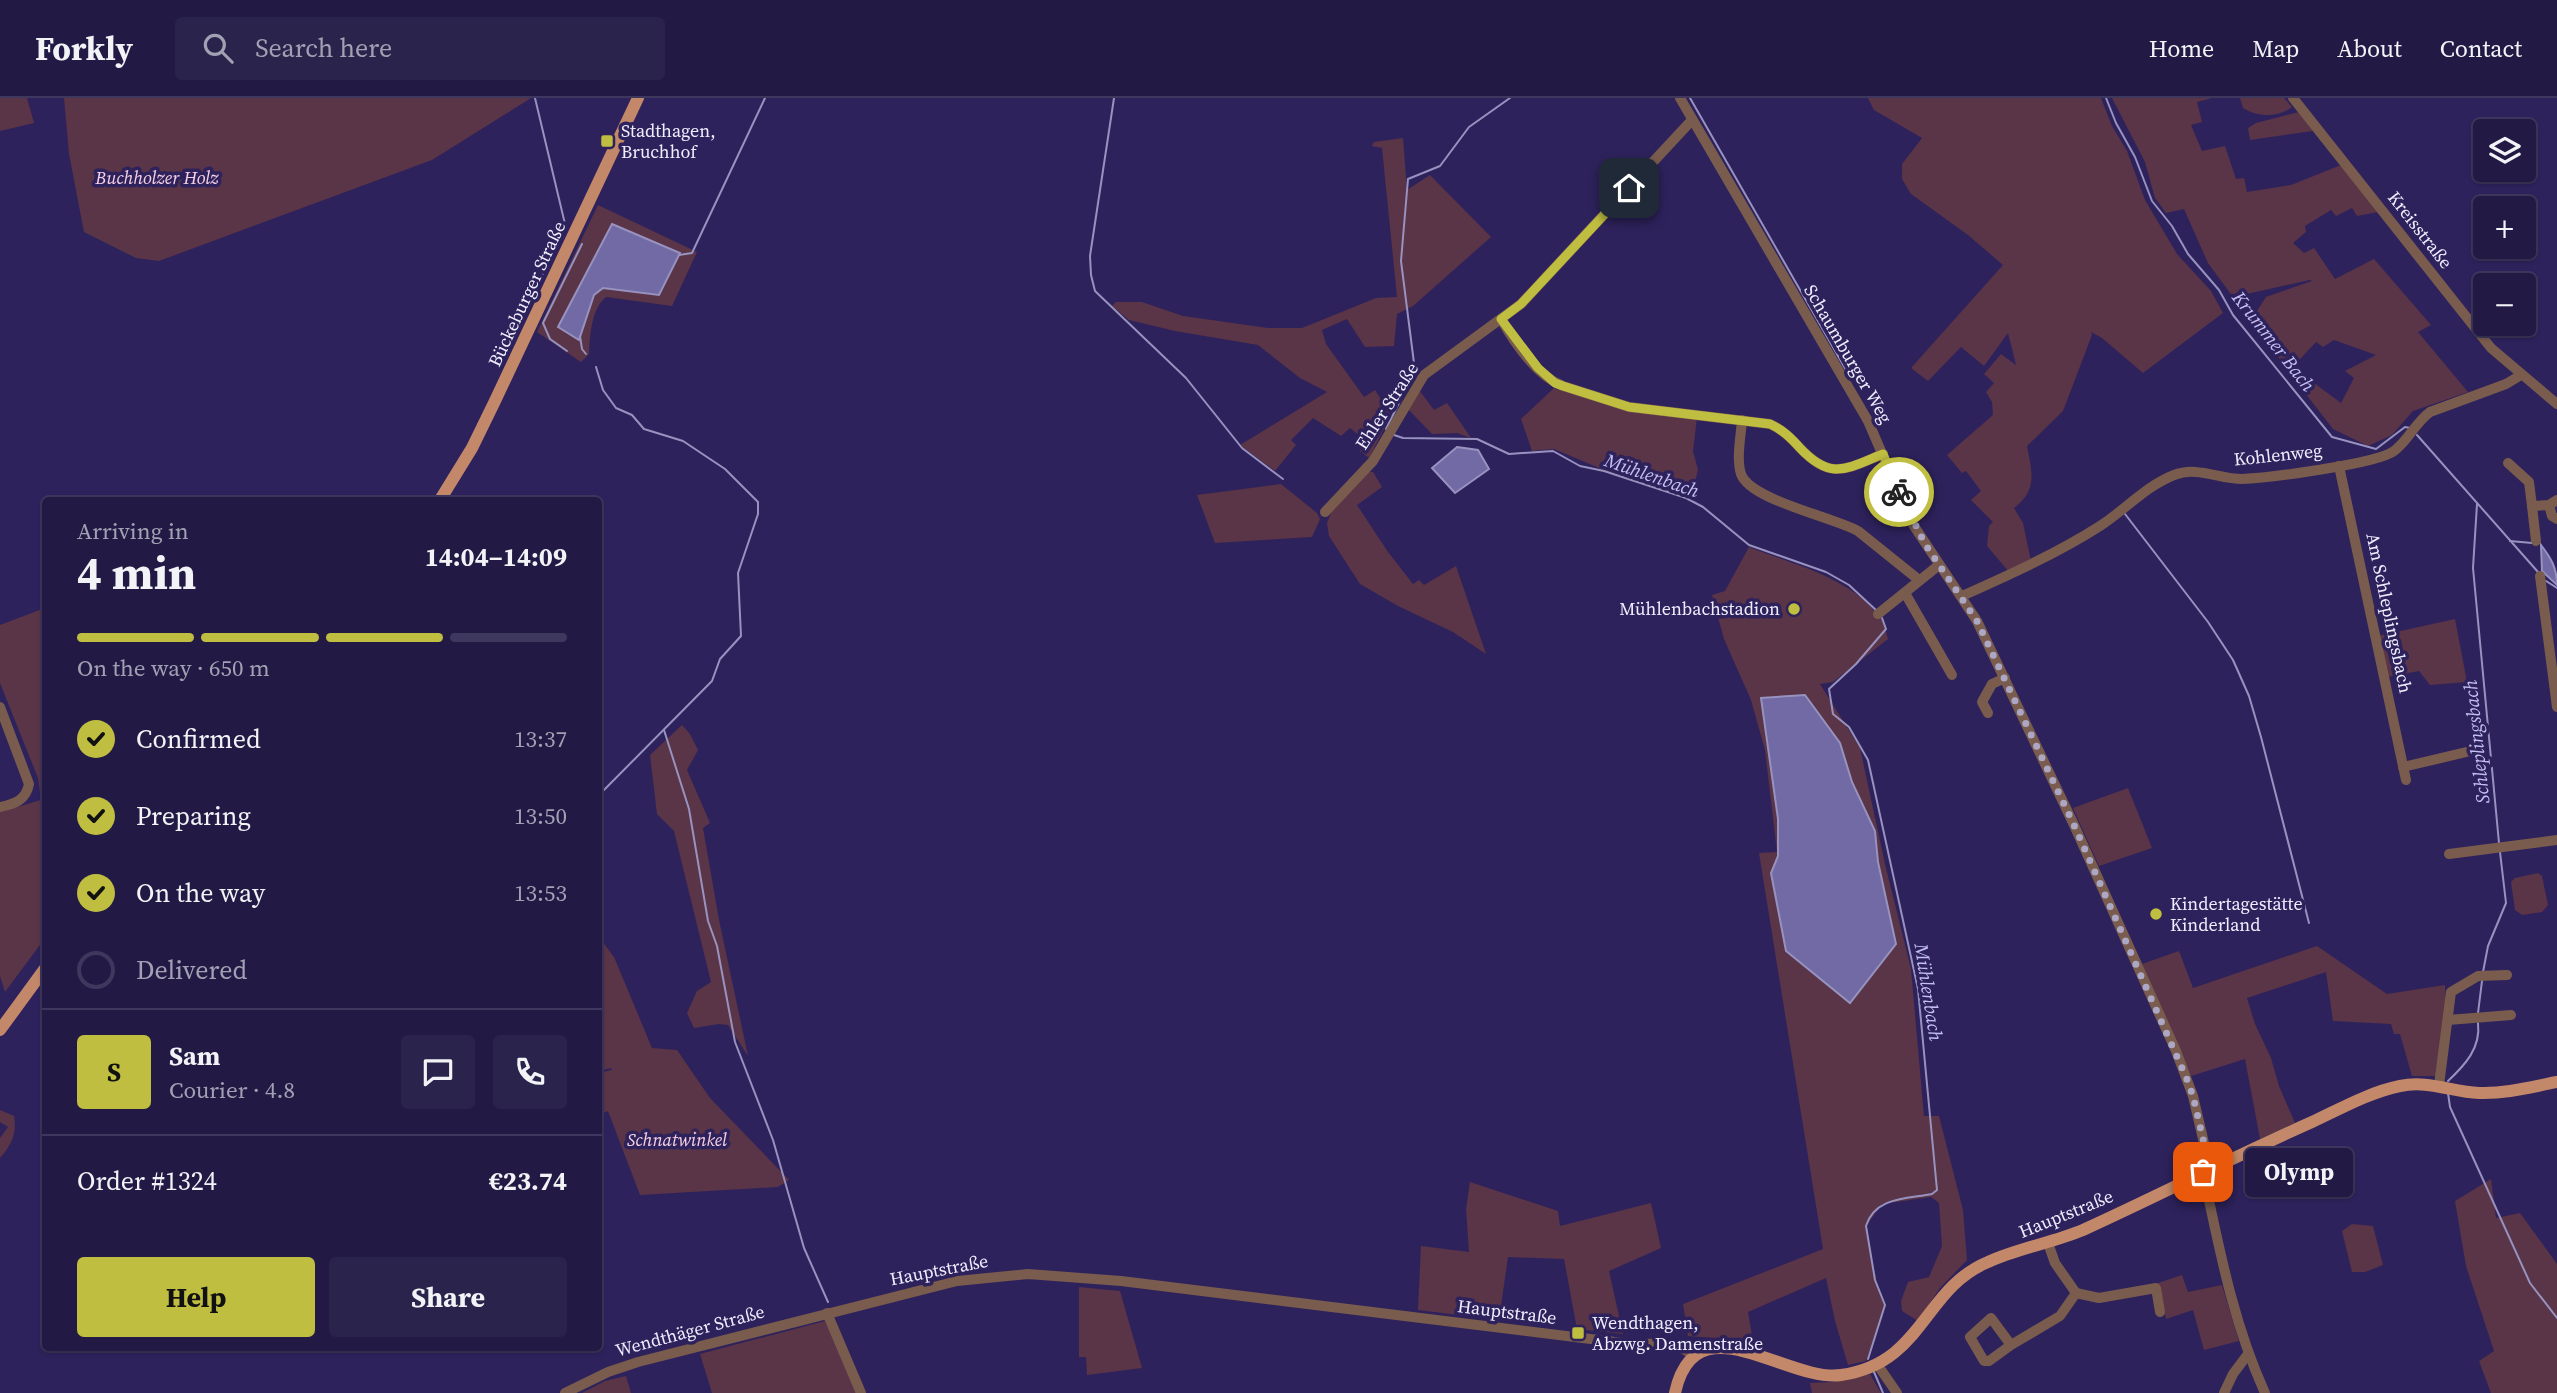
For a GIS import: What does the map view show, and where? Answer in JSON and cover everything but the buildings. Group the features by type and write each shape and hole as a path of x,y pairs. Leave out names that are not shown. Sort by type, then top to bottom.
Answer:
{"main road":[{"name":"Bückeburger Straße","path":"442,497 489,415 638,98"},
{"path":"0,1030 42,972"},
{"name":"Hauptstraße","path":"1695,1357 1716,1348 1729,1347 1822,1375 1851,1373 1877,1364 1908,1342 1945,1293 1966,1274 1989,1261 2081,1231 2206,1170 2383,1091 2401,1085 2439,1085 2476,1093 2495,1093 2557,1082"},
{"path":"1675,1393 1678,1379 1695,1357"}],"street":[{"name":"Schaumburger Weg","path":"1680,98 1868,421 1912,523 1962,596 2005,678 2094,868 2176,1051 2193,1096 2227,1276 2248,1354 2265,1393"},
{"name":"Kreisstraße","path":"2293,98 2491,348 2556,401"},
{"name":"Ehler Straße","path":"1325,512 1373,461 1424,374 1521,304 1692,120"},
{"path":"1501,319 1538,368 1555,383 1629,407 1770,424 1780,429 1815,464 1824,468 1842,468 1883,454"},
{"name":"Kohlenweg","path":"1962,596 2070,544 2176,474 2189,471 2228,479 2245,479 2369,460 2395,451 2430,412 2506,384 2521,375"},
{"path":"1742,419 1739,464 1744,481 1754,489 1790,506 1847,524 1920,580"},
{"path":"2508,463 2529,482 2536,541"},
{"name":"Am Schleplingsbach","path":"2339,466 2406,780"},
{"path":"2532,506 2553,502 2552,516 2557,519"},
{"path":"1878,614 1939,565"},
{"path":"2540,576 2557,707"},
{"path":"1905,593 1951,675"},
{"path":"1987,713 1982,702 1992,684 2005,678"},
{"path":"0,707 29,784 22,800 0,807"},
{"path":"2403,767 2479,749"},
{"path":"2449,854 2557,840"},
{"path":"2439,1085 2451,992 2479,976 2507,975"},
{"path":"2448,1020 2511,1015"},
{"path":"2048,1243 2055,1263 2076,1293 2099,1298 2156,1289 2160,1312"},
{"name":"Hauptstraße","path":"827,1312 957,1281 993,1276 1068,1276 1619,1343 1676,1345 1685,1348 1695,1357"},
{"path":"2011,1345 2060,1316 2076,1293"},
{"path":"827,1312 861,1393"},
{"name":"Wendthäger Straße","path":"565,1393 608,1371 827,1312"},
{"path":"2224,1393 2233,1374 2248,1354"},
{"path":"1877,1364 1897,1393"}],"green space":[{"path":"0,98 27,98 34,123 0,131"},
{"name":"Buchholzer Holz","path":"64,98 531,98 432,160 159,261 136,258 84,232 69,154"},
{"path":"1868,98 2101,98 2112,126 2127,151 2145,200 2177,254 2211,291 2223,313 2143,373 2091,332 2063,411 2027,446 2030,487 2022,501 2014,508 2023,523 2031,561 2009,572 1987,546 1989,526 1993,522 1971,500 1981,491 1966,471 1962,473 1947,455 1993,415 1992,402 1986,392 1994,383 1984,374 2001,354 2016,365 2008,333 1984,366 1961,347 1928,381 1911,368 2003,265 1968,235 1911,194 1902,179 1902,164 1922,138 1874,110"},
{"path":"2112,98 2212,98 2197,102 2202,122 2191,125 2202,151 2225,146 2236,179 2244,178 2247,192 2291,185 2341,165 2378,212 2357,216 2352,208 2336,216 2331,210 2305,226 2306,232 2293,243 2304,253 2314,248 2335,279 2374,259 2431,325 2418,332 2468,392 2413,411 2392,435 2368,446 2333,429 2305,393 2314,383 2341,403 2354,378 2345,371 2376,355 2334,340 2323,347 2316,342 2289,371 2250,322 2266,297 2312,281 2233,297 2208,263 2184,209 2166,213 2155,198 2145,162"},
{"path":"2240,98 2284,98 2292,107 2274,115 2261,115 2243,108"},
{"path":"2299,112 2313,131 2250,140 2248,128 2256,123"},
{"path":"1403,138 1407,190 1430,175 1491,237 1413,306 1397,314 1394,346 1365,347 1347,319 1322,330 1326,344 1364,397 1375,390 1391,415 1369,458 1360,451 1366,441 1350,428 1341,436 1313,418 1291,440 1296,445 1275,471 1240,445 1327,392 1300,378 1258,345 1129,320 1112,306 1116,302 1142,302 1183,316 1268,328 1302,328 1376,298 1397,297 1382,148 1372,146 1374,142"},
{"path":"598,205 697,252 672,306 606,297 594,316 589,354 581,362 537,332"},
{"path":"1554,388 1613,406 1697,417 1693,451 1698,470 1693,489 1675,494 1604,470 1554,449 1532,451 1521,419"},
{"path":"1419,390 1434,410 1447,403 1471,438 1457,433 1432,434 1408,409"},
{"path":"1369,472 1373,472 1382,487 1357,505 1413,584 1419,580 1424,585 1456,566 1486,654 1453,632 1398,606 1360,584 1329,536 1327,523 1332,510"},
{"path":"1281,484 1317,513 1320,519 1312,537 1215,543 1197,495"},
{"path":"1749,547 1838,583 1869,605 1884,626 1888,639 1833,682 1820,684 1860,748 1911,969 1924,1116 1939,1116 1963,1210 1967,1260 1940,1288 1918,1321 1902,1311 1901,1301 1908,1282 1929,1277 1942,1246 1939,1203 1931,1197 1882,1204 1866,1226 1885,1307 1866,1361 1848,1365 1826,1278 1748,1312 1753,1341 1688,1336 1683,1304 1823,1249 1759,853 1777,852 1765,750 1751,700 1724,639 1712,595 1725,591"},
{"path":"42,609 42,942 5,992 0,976 0,812 41,800 38,778 0,683 0,625"},
{"path":"2455,619 2467,682 2430,685 2419,671 2387,677 2378,636"},
{"path":"682,725 698,750 687,770 710,823 703,828 719,920 748,1056 728,1025 694,1028 687,1013 697,991 711,982 674,831 657,814 650,755"},
{"path":"2128,788 2152,848 2099,866 2073,808"},
{"path":"2538,873 2542,876 2548,905 2542,912 2522,915 2515,910 2511,882 2515,878"},
{"name":"Schnatwinkel","path":"602,941 614,957 652,1048 677,1050 710,1098 789,1180 778,1187 640,1195 608,1111 602,1114 602,1072 612,1070 602,1070"},
{"path":"2317,946 2387,994 2445,985 2446,1008 2436,1076 2412,1076 2400,1034 2394,1034 2391,1024 2333,1021 2326,972 2247,998 2295,1123 2260,1139 2245,1059 2191,1076 2142,964 2179,951 2193,988"},
{"path":"0,1110 14,1116 15,1128 10,1143 0,1158 0,1138 8,1127 0,1122"},
{"path":"2491,1179 2496,1218 2520,1213 2557,1264 2557,1393 2491,1393 2479,1361 2494,1351 2466,1266 2455,1201"},
{"path":"1470,1182 1558,1211 1560,1226 1651,1203 1661,1248 1609,1271 1623,1334 1577,1329 1564,1259 1508,1257 1499,1320 1418,1310 1421,1246 1469,1252 1466,1209"},
{"path":"2352,1224 2373,1226 2383,1265 2365,1272 2352,1272 2342,1231"},
{"path":"2182,1275 2188,1292 2222,1285 2239,1341 2204,1350 2193,1310 2166,1319 2158,1283"},
{"path":"1079,1287 1120,1291 1142,1368 1087,1375 1086,1357 1079,1357"},
{"path":"825,1321 857,1393 712,1393 700,1354"},
{"path":"1870,1374 1881,1393 1812,1393 1810,1383 1832,1382"},
{"path":"626,1376 631,1393 582,1393 605,1381"}],"shaded area":[{"path":"612,224 680,253 659,295 603,288 594,295 579,340 558,327"},
{"path":"1457,447 1478,450 1489,469 1455,493 1432,468"},
{"path":"2541,545 2553,563 2557,585 2542,571"},
{"path":"1805,695 1840,743 1852,782 1875,831 1878,862 1896,944 1850,1003 1786,951 1771,873 1778,856 1778,819 1761,698"}],"waterway":[{"path":"535,98 565,224 536,289"},
{"path":"679,255 692,253 765,98"},
{"path":"1114,98 1090,256 1095,291 1186,378 1242,448 1283,479"},
{"name":"Mühlenbach","path":"1386,429 1415,371 1401,261 1408,179 1440,166 1469,127 1510,98"},
{"path":"1690,98 1846,370"},
{"name":"Krummer Bach","path":"2106,98 2135,157 2152,201 2172,226 2188,254 2219,290 2233,315 2332,437 2376,449 2405,427 2410,428"},
{"path":"567,351 550,339 543,323 582,244"},
{"path":"580,336 582,349 586,354"},
{"path":"596,367 603,390 616,408 632,415 644,429 683,441 725,469 758,502 758,514 738,573 741,636 720,659 712,681 602,792"},
{"name":"Mühlenbach","path":"1394,435 1403,438 1477,439 1509,454 1553,451 1580,466 1604,471 1686,498 1703,507 1749,545 1826,572 1849,585 1877,611"},
{"name":"Schleplingsbach","path":"2417,435 2538,572"},
{"name":"Schleplingsbach","path":"2477,504 2473,568 2499,843"},
{"path":"2125,514 2208,622 2233,660 2249,696 2261,737 2309,923"},
{"path":"2510,541 2532,543"},
{"path":"2546,581 2557,588"},
{"name":"Mühlenbach","path":"1868,1359 1885,1305 1875,1280 1866,1226 1876,1209 1884,1204 1932,1194 1937,1190 1918,989 1868,760 1849,727 1833,714 1829,689 1856,664 1886,629 1882,618"},
{"path":"664,730 689,809 708,921 717,946 735,1042 773,1140 804,1248 828,1302"},
{"name":"Schleplingsbach","path":"2483,972 2488,946 2506,903 2500,852"},
{"name":"Schleplingsbach","path":"2478,1013 2482,981"},
{"name":"Schleplingsbach","path":"2448,1081 2466,1062 2474,1048 2478,1023"},
{"name":"Schleplingsbach","path":"2448,1093 2450,1107 2530,1283 2557,1318"},
{"name":"Mühlenbach","path":"1874,1372 1883,1393"}],"way so far":[{"path":"1899,492 1912,523 1977,621 2099,879 2176,1051 2202,1130 2210,1169 2203,1172"}],"place":[{"name":"Stadthagen, Bruchhof","path":"607,141"},
{"name":"Mühlenbachstadion","path":"1794,609"},
{"name":"Kindertagestätte Kinderland","path":"2156,914"},
{"name":"Olymp","path":"2203,1172"},
{"name":"Wendthagen, Abzwg. Damenstraße","path":"1578,1333"}],"route":[{"path":"1629,188 1521,304 1501,319 1538,368 1555,383 1616,404 1770,424 1788,435 1815,464 1824,468 1842,468 1883,454 1899,492"}]}
